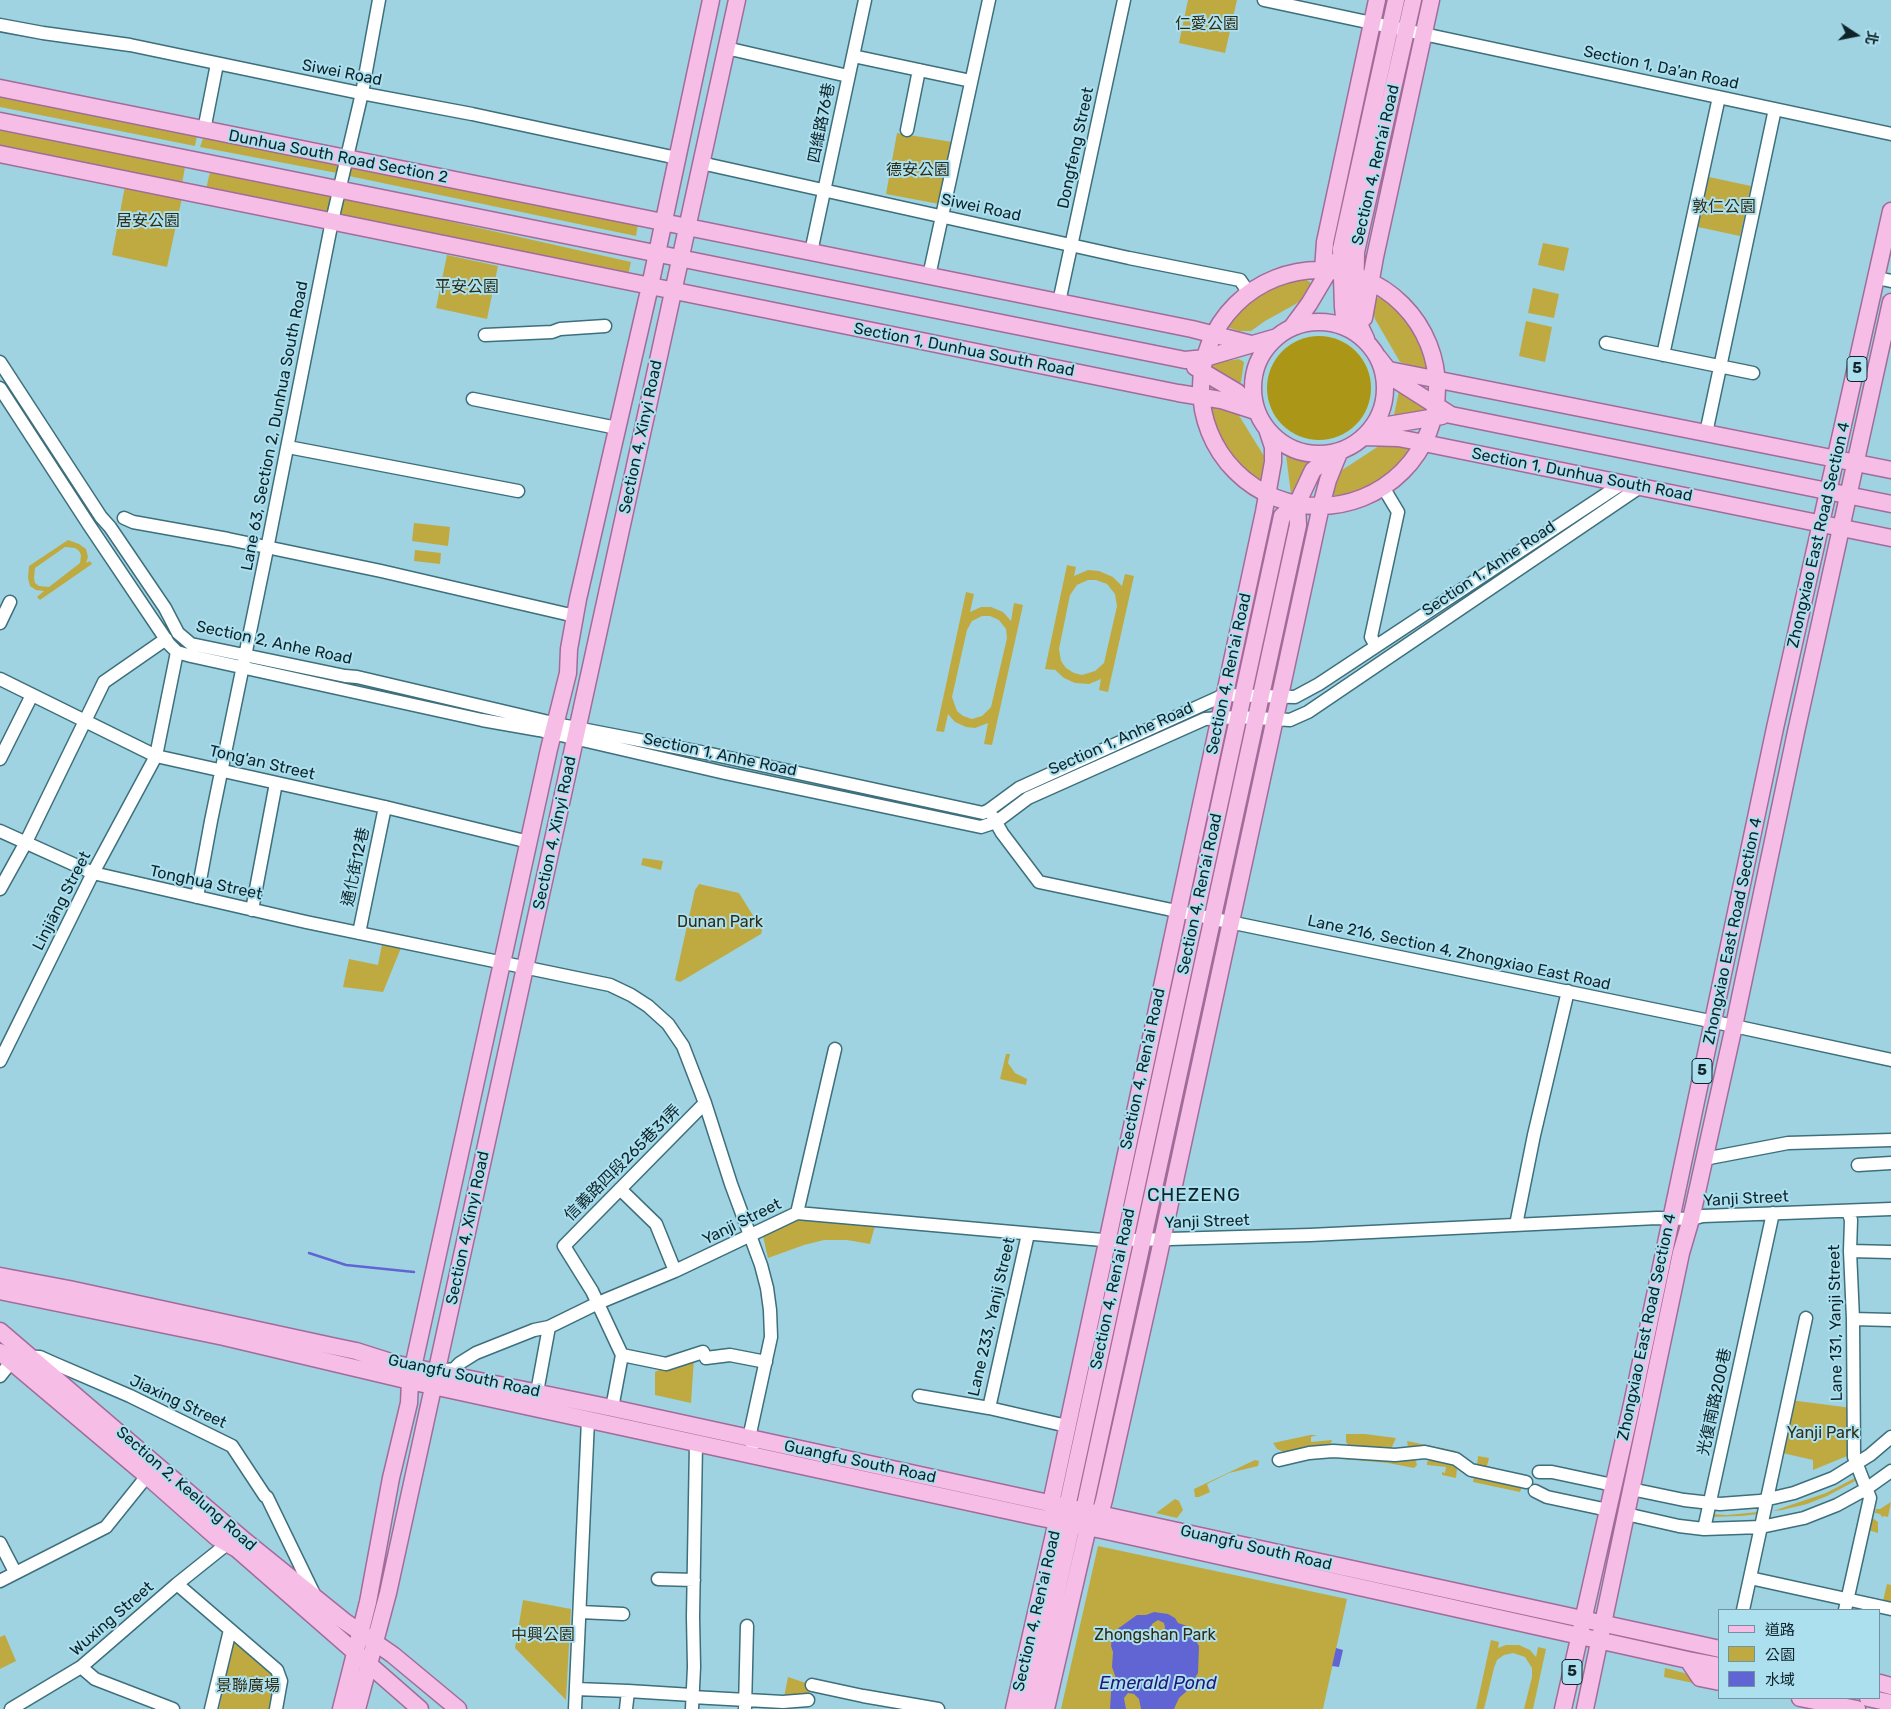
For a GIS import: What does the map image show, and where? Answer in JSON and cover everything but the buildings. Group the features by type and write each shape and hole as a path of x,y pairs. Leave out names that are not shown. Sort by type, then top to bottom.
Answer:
{"main road":[{"name":"Section 4, Xinyi Road","path":"341,1709 375,1566 391,1478 409,1403 412,1374 529,842 565,731 569,649 575,616 650,286 712,0"},
{"name":"Section 4, Xinyi Road","path":"357,1709 376,1644 525,967 565,731 673,291 736,0"},
{"name":"Section 4, Ren’ai Road","path":"1344,274 1325,242 1377,0"},
{"name":"Section 4, Ren’ai Road","path":"1360,334 1344,274 1341,249 1396,0"},
{"name":"Section 4, Ren’ai Road","path":"1292,327 1309,304 1344,274 1356,252 1413,0"},
{"name":"Section 4, Ren’ai Road","path":"1360,334 1344,317 1344,274 1424,33 1431,0"},
{"name":"Dunhua South Road Section 2","path":"0,88 687,228"},
{"name":"Dunhua South Road Section 2","path":"0,121 656,253"},
{"path":"0,154 673,291"},
{"name":"Zhongxiao East Road Section 4","path":"1563,1709 1608,1510 1821,523 1884,280 1891,212"},
{"path":"687,228 1059,302 1214,334 1251,344"},
{"name":"Section 1, Dunhua South Road","path":"656,253 1204,365 1216,378 1237,392 1260,419"},
{"path":"1305,270 1344,274 1403,304 1416,320 1430,348 1437,379 1434,412 1424,443 1407,466 1383,487 1353,501 1321,506 1297,504 1268,494 1242,478 1222,455 1208,427 1202,397 1204,365 1214,334 1230,311 1249,292 1282,275 1305,270"},
{"name":"Section 1, Dunhua South Road","path":"673,291 1236,404 1260,419"},
{"name":"Zhongxiao East Road Section 4","path":"1585,1709 1681,1253 1691,1219 1734,1026 1796,732 1891,302"},
{"path":"1204,365 1251,344 1277,336 1292,327 1306,323 1321,321 1335,323 1360,334 1378,357 1384,373 1385,391 1382,408 1374,424 1363,437"},
{"path":"1277,336 1261,356 1254,380 1256,406 1260,419 1287,445 1305,452 1320,454 1341,451 1363,437 1388,425 1434,412"},
{"name":"Section 1, Dunhua South Road","path":"1378,357 1396,380 1434,412 1891,504"},
{"path":"1389,370 1891,470"},
{"name":"Section 4, Ren'ai Road","path":"1073,1524 1051,1503 1268,494 1273,462 1273,447 1260,419"},
{"name":"Section 1, Dunhua South Road","path":"1363,437 1398,438 1891,538"},
{"name":"Section 4, Ren’ai Road","path":"1073,1524 1067,1507 1282,516 1297,504 1313,470 1341,451"},
{"name":"Section 4, Ren'ai Road","path":"1073,1524 1100,1514 1162,1240 1321,506 1328,480 1341,451"},
{"name":"Section 4, Ren’ai Road","path":"1030,1709 1073,1524 1084,1510 1298,524 1297,504"},
{"name":"Guangfu South Road","path":"0,1276 340,1347 397,1364 412,1374"},
{"name":"Guangfu South Road","path":"0,1291 412,1374 588,1420 1073,1524 1582,1627 1603,1624 1718,1649"},
{"name":"Section 2, Keelung Road","path":"0,1331 244,1541 360,1632 393,1655 441,1696"},
{"name":"Section 2, Keelung Road","path":"6,1357 216,1537 237,1549 420,1709"},
{"name":"Guangfu South Road","path":"435,1379 537,1392 1084,1510 1582,1627 1599,1640 1718,1666"},
{"name":"Section 4, Ren'ai Road","path":"1014,1709 1073,1524"},
{"name":"Section 4, Ren'ai Road","path":"1046,1709 1073,1524"},
{"path":"1688,1660 1700,1678 1718,1682"},
{"path":"441,1696 453,1709"},
{"path":"441,1696 458,1709"},
{"path":"1805,1699 1857,1709"},
{"path":"1873,1699 1891,1703"}],"street":[{"name":"Lane 63, Section 2, Dunhua South Road","path":"197,897 332,221 362,94 379,0"},
{"name":"四維路76巷","path":"811,252 826,191 865,0"},
{"path":"929,276 989,0"},
{"name":"Dongfeng Street","path":"1059,302 1124,0"},
{"name":"Section 1, Da'an Road","path":"1264,0 1891,134"},
{"name":"Siwei Road","path":"0,25 130,46 362,94 472,114 677,158"},
{"path":"726,48 848,76"},
{"path":"853,56 972,81"},
{"path":"204,130 217,64"},
{"path":"906,130 919,70"},
{"path":"1663,355 1719,97"},
{"path":"1706,433 1775,109"},
{"name":"Siwei Road","path":"701,163 1129,258 1240,280 1249,292"},
{"path":"485,335 552,332 560,329 605,326"},
{"path":"1606,343 1753,373"},
{"name":"Section 2, Anhe Road","path":"0,362 101,517 110,527 160,601 178,633 191,644 244,662"},
{"name":"Section 2, Anhe Road","path":"0,388 5,405 166,639 177,652 244,662 565,731"},
{"path":"472,399 618,428"},
{"path":"5,405 25,402"},
{"path":"288,446 518,491"},
{"name":"Section 1, Anhe Road","path":"565,731 706,753 980,812 989,810 1019,788 1224,695 1295,697 1319,684 1623,483"},
{"name":"Section 1, Anhe Road","path":"565,731 981,828 996,822 1028,798 1205,719 1238,717 1290,720 1308,712 1640,486"},
{"path":"1376,646 1371,637 1398,512 1383,487"},
{"path":"124,518 133,522 206,534 380,571 575,616"},
{"path":"0,623 10,602"},
{"path":"0,889 25,844 104,682 166,639"},
{"name":"Linjiāng Street","path":"0,1061 93,874 156,756 177,652"},
{"name":"Tong'an Street","path":"0,679 156,756 385,807 529,842"},
{"path":"0,759 32,696"},
{"path":"252,910 276,784"},
{"name":"通化街12巷","path":"360,933 385,807"},
{"name":"Lane 216, Section 4, Zhongxiao East Road","path":"989,810 1039,882 1177,912 1713,1021 1891,1060"},
{"name":"Tonghua Street","path":"0,831 93,874 252,910 610,985 648,1006 668,1024 683,1046 705,1103 761,1265 770,1310 771,1337 749,1438"},
{"path":"1516,1225 1534,1135 1568,991"},
{"path":"797,1213 836,1049"},
{"name":"信義路四段265巷31弄","path":"598,1304 564,1246 705,1103"},
{"path":"1704,1159 1788,1143 1891,1140"},
{"path":"1858,1165 1891,1163"},
{"path":"620,1189 656,1224 675,1271"},
{"name":"Yanji Street","path":"435,1379 454,1369 476,1353 534,1330 549,1327 675,1271 797,1213 1106,1241 1310,1235 1891,1209"},
{"name":"Lane 131, Yanji Street","path":"1846,1605 1870,1498 1854,1458 1854,1319 1850,1251 1851,1220 1848,1211"},
{"name":"光復南路200巷","path":"1704,1529 1772,1214"},
{"name":"Lane 233, Yanji Street","path":"989,1408 1028,1234"},
{"path":"1850,1251 1891,1252"},
{"path":"598,1304 622,1355 612,1408"},
{"path":"1743,1609 1806,1318"},
{"path":"1854,1319 1891,1320"},
{"path":"537,1392 549,1327"},
{"path":"622,1355 666,1364 703,1352 706,1358 730,1355 766,1362"},
{"path":"0,1376 6,1357"},
{"name":"Jiaxing Street","path":"32,1357 46,1359 130,1396 232,1446 267,1497 316,1598"},
{"path":"919,1396 989,1408 1067,1426"},
{"path":"575,1709 588,1420"},
{"path":"1631,1489 1684,1500 1720,1504 1767,1499 1794,1493 1834,1478 1870,1455 1891,1437"},
{"path":"749,1438 760,1457"},
{"path":"692,1700 696,1443"},
{"path":"1278,1460 1309,1453 1333,1451 1395,1456 1425,1452 1456,1459 1471,1470 1541,1489 1544,1477 1539,1472 1552,1472 1613,1485"},
{"path":"1626,1514 1679,1526 1704,1529 1761,1527 1804,1518 1837,1506 1866,1489 1891,1471"},
{"path":"0,1581 106,1527 147,1476"},
{"path":"1530,1486 1547,1497 1608,1510"},
{"path":"0,1543 15,1572"},
{"name":"Wuxing Street","path":"12,1709 81,1667 177,1584 222,1548 225,1543"},
{"path":"1750,1578 1846,1605 1891,1608"},
{"path":"658,1579 694,1580"},
{"path":"177,1584 277,1670 282,1681 276,1709"},
{"path":"580,1612 623,1614"},
{"path":"745,1704 747,1626"},
{"path":"211,1709 230,1630"},
{"path":"81,1667 95,1679 173,1709"},
{"path":"812,1685 938,1709"},
{"path":"576,1689 628,1691 692,1700 745,1704 808,1700"},
{"path":"626,1709 628,1691"}],"green space":[{"name":"仁愛公園","path":"1188,0 1237,0 1225,53 1179,43"},
{"path":"0,94 197,136 195,146 0,107"},
{"path":"0,130 185,167 182,184 0,147"},
{"name":"德安公園","path":"897,133 952,142 939,204 886,194"},
{"path":"203,138 339,163 337,173 200,147"},
{"path":"351,166 638,224 636,236 349,176"},
{"path":"210,172 332,195 329,216 206,189"},
{"name":"敦仁公園","path":"1709,177 1751,186 1740,236 1698,227"},
{"name":"居安公園","path":"125,186 182,198 167,267 112,255"},
{"path":"341,197 631,262 628,275 338,218"},
{"path":"1543,243 1569,248 1564,271 1538,265"},
{"name":"平安公園","path":"447,255 498,266 487,319 436,308"},
{"path":"1303,278 1310,282 1311,286 1303,299 1294,305 1251,331 1239,331 1227,327 1241,310 1258,296 1280,284"},
{"path":"1533,288 1559,294 1554,318 1528,313"},
{"path":"1381,296 1397,308 1409,323 1422,345 1428,367 1421,369 1400,362 1375,319 1373,311 1374,300"},
{"path":"1526,321 1552,327 1545,362 1519,356"},
{"path":"1239,359 1244,362 1241,382 1238,385 1211,367 1215,363"},
{"path":"1399,391 1428,410 1428,412 1396,417 1394,415"},
{"path":"1211,407 1238,414 1264,456 1262,481 1259,481 1245,471 1228,452 1216,431"},
{"path":"1382,444 1410,448 1411,452 1396,469 1374,485 1355,493 1338,497 1334,495 1333,483 1339,472"},
{"path":"1286,455 1309,462 1291,494"},
{"path":"414,523 450,527 448,546 412,541"},
{"path":"68,540 86,549 88,557 86,563 90,561 92,564 40,600 37,597 44,591 36,590 30,586 28,578 29,566","holes":["65,547 75,548 81,555 80,563 49,587 39,586 35,583 35,568"]},
{"path":"415,550 441,553 440,564 414,561"},
{"path":"1067,565 1076,567 1074,576 1088,570 1099,571 1113,577 1122,586 1125,574 1134,576 1108,692 1099,690 1101,679 1089,684 1075,683 1064,678 1054,669 1045,669","holes":["1088,580 1096,580 1107,584 1115,594 1117,606 1104,663 1095,671 1082,675 1066,668 1061,661 1059,649 1070,595 1077,585"]},
{"path":"966,592 974,594 970,612 981,607 991,607 1003,612 1011,621 1014,603 1023,605 992,745 984,744 988,723 975,728 966,727 955,722 948,714 944,732 936,731","holes":["982,616 990,616 999,620 1006,629 1007,638 991,707 982,716 972,719 963,716 957,711 952,697 967,630 972,621"]},
{"path":"643,858 663,861 661,870 641,865"},
{"name":"Dunan Park","path":"699,884 739,893 762,930 761,934 680,982 675,980 695,890"},
{"path":"382,944 401,948 383,992 343,987 349,959 378,965"},
{"path":"1006,1054 1010,1054 1008,1063 1015,1073 1027,1079 1026,1085 1000,1079"},
{"path":"798,1216 876,1222 870,1244 847,1240 824,1240 768,1258 763,1236"},
{"path":"694,1358 691,1403 655,1395 655,1372 676,1362"},
{"name":"Yanji Park","path":"1790,1400 1852,1408 1852,1454 1813,1470 1813,1460 1778,1452"},
{"path":"1346,1434 1365,1434 1396,1438 1391,1449 1349,1446 1346,1442"},
{"path":"1317,1435 1311,1437 1311,1442 1332,1440 1329,1445 1284,1452 1277,1449 1273,1443"},
{"path":"1407,1441 1456,1451 1455,1453 1419,1445 1412,1448 1408,1447"},
{"path":"1478,1456 1489,1458 1487,1466 1523,1475 1477,1466"},
{"path":"1343,1457 1393,1461 1413,1460 1416,1461 1417,1465 1414,1468 1388,1463 1343,1459"},
{"path":"1431,1459 1451,1463 1457,1469 1456,1478 1442,1475 1442,1472 1445,1473 1446,1467 1427,1465 1427,1462"},
{"path":"1255,1460 1259,1461 1258,1466 1229,1473 1207,1484 1210,1492 1195,1497 1194,1489"},
{"path":"1474,1476 1522,1486 1520,1492 1473,1482"},
{"path":"1857,1477 1859,1479 1827,1496 1807,1504 1773,1511 1826,1493"},
{"path":"1175,1499 1179,1501 1183,1510 1177,1518 1156,1513"},
{"path":"1891,1502 1888,1517 1883,1516 1883,1518 1880,1514 1875,1513 1876,1509 1880,1509"},
{"path":"1758,1512 1759,1514 1710,1517 1710,1514 1727,1515"},
{"path":"1871,1517 1878,1522 1878,1533 1868,1530"},
{"name":"Zhongshan Park","path":"1098,1546 1347,1599 1323,1709 1061,1709"},
{"path":"1887,1584 1891,1585 1891,1603 1883,1601"},
{"name":"中興公園","path":"523,1600 571,1609 566,1700 515,1648"},
{"path":"5,1635 16,1661 0,1669 0,1637"},
{"path":"1491,1640 1499,1642 1498,1648 1506,1645 1519,1645 1530,1650 1536,1657 1538,1647 1546,1649 1533,1709 1524,1709 1532,1677 1532,1668 1525,1657 1513,1653 1504,1655 1497,1660 1484,1709 1476,1709"},
{"name":"景聯廣場","path":"233,1642 276,1677 269,1709 219,1709"},
{"path":"1665,1668 1688,1674 1698,1684 1664,1677"},
{"path":"788,1677 812,1685 808,1700 783,1702"}],"shaded area":[{"path":"1319,336 1339,340 1356,351 1367,368 1371,388 1367,408 1356,425 1339,436 1319,440 1299,436 1282,425 1271,408 1267,388 1271,368 1282,351 1299,340"}],"water":[{"name":"Emerald Pond","path":"1154,1612 1168,1614 1175,1618 1178,1623 1190,1627 1191,1639 1196,1641 1199,1646 1198,1673 1188,1690 1179,1698 1174,1709 1141,1709 1139,1699 1134,1694 1128,1693 1124,1698 1126,1709 1110,1709 1111,1692 1117,1681 1112,1667 1112,1636 1116,1630 1137,1615 1146,1615","holes":["1158,1620 1164,1623 1164,1632 1154,1633 1151,1628 1152,1624"]},
{"path":"1336,1648 1343,1650 1339,1667 1332,1666"}],"waterway":[{"path":"309,1253 346,1265 414,1272"}],"district":[{"name":"CHEZENG","path":"1194,1196"}]}
